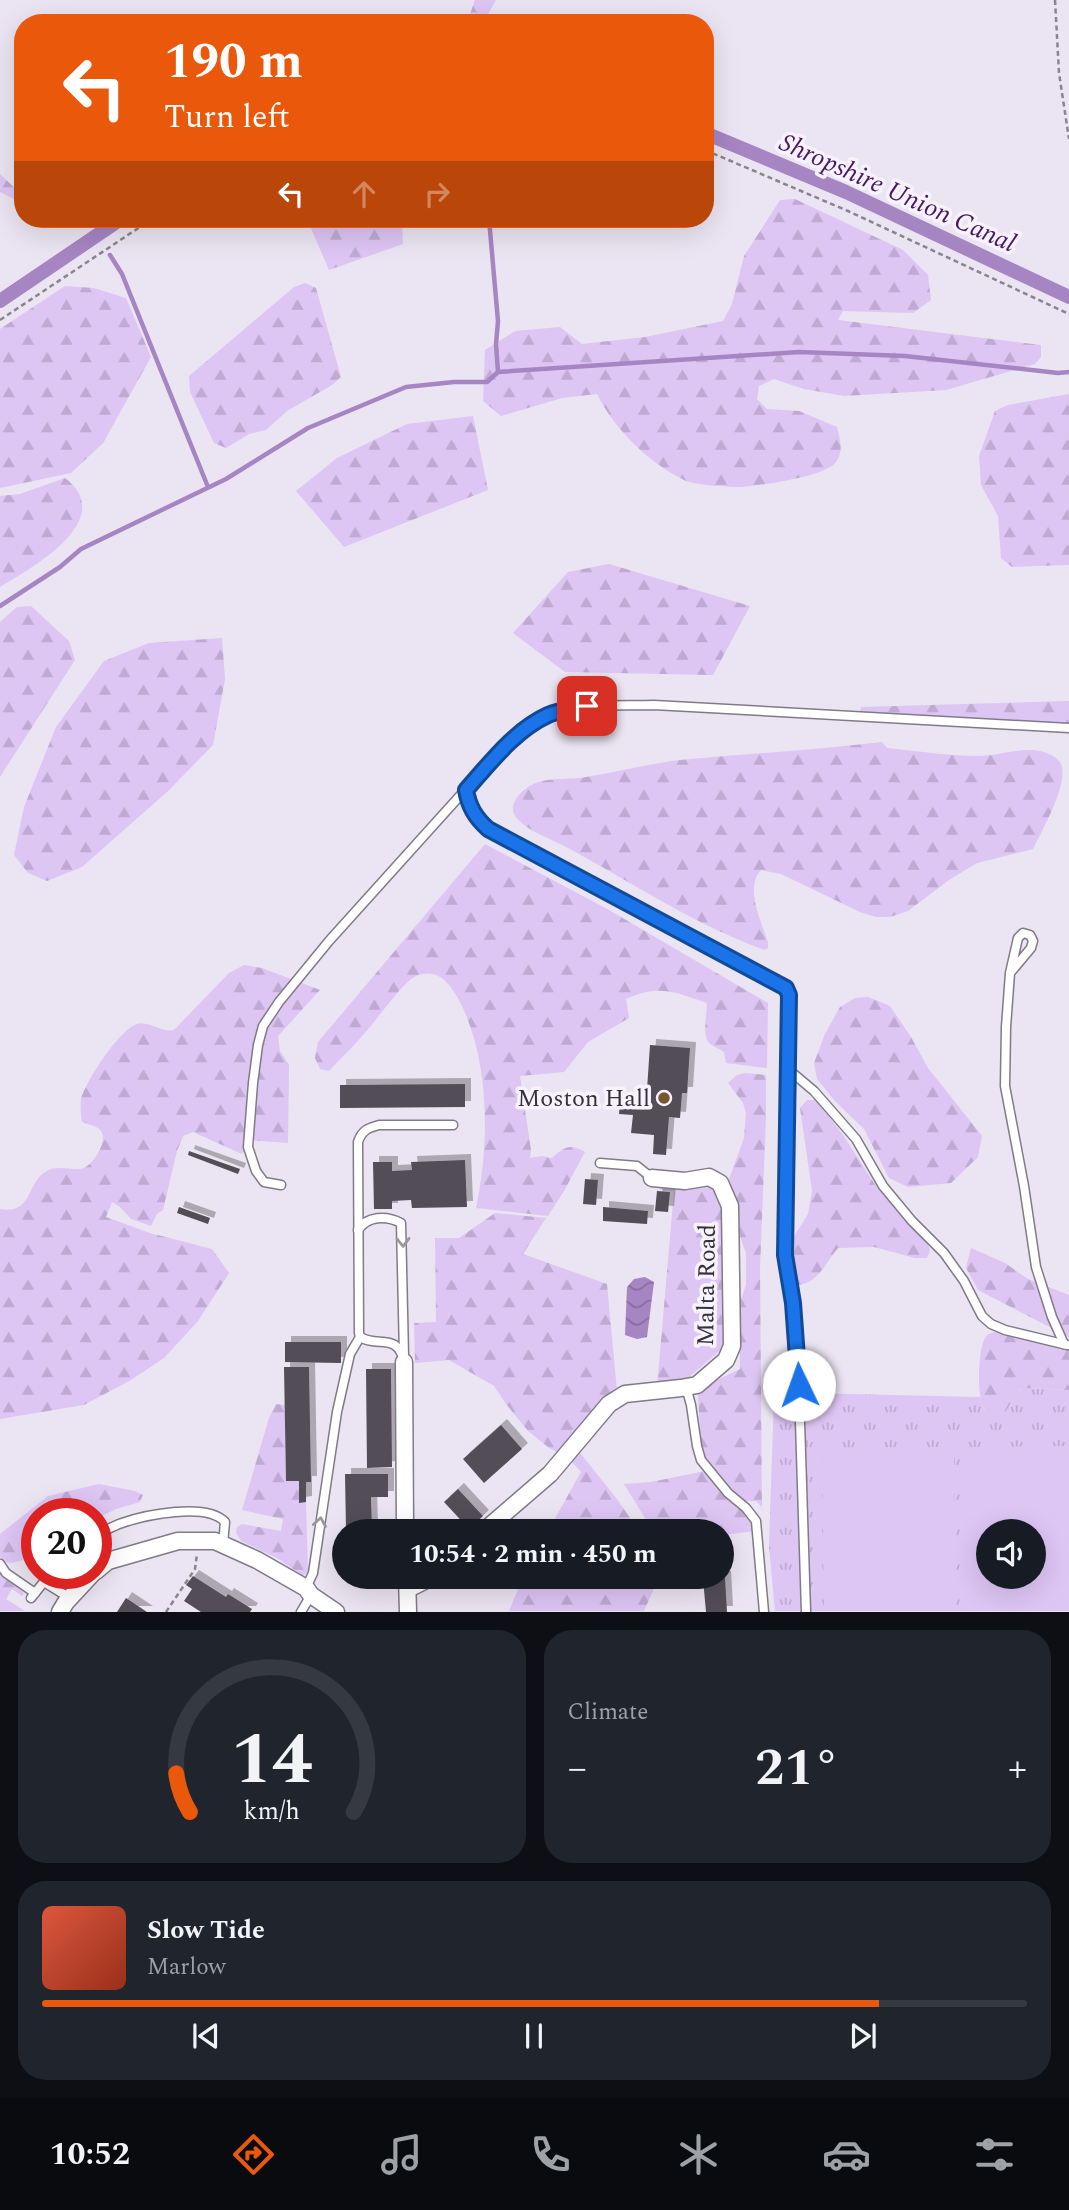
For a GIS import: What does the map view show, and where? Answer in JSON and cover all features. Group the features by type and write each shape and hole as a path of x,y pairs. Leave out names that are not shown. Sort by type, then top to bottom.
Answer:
{"street":[{"name":"Malta Road","path":"498,1519 550,1474 609,1404 625,1394 696,1385 726,1360 732,1346 730,1206 720,1183 709,1177 685,1181 652,1178"},
{"path":"404,1362 405,1519"},
{"path":"112,1560 178,1541 215,1541 257,1560 337,1612"},
{"path":"63,1608 80,1589"},
{"path":"408,1589 408,1612"}],"lane":[{"path":"281,1185 264,1182 256,1171 248,1147 253,1083 263,1026 329,941 503,748 523,730 550,714 587,706 654,705 1069,728"},
{"path":"466,790 477,818 488,829 786,988 789,995 785,1255 798,1358 806,1612"},
{"path":"1010,973 1005,1086 1036,1267 1052,1317 1067,1345"},
{"path":"789,1069 814,1091 856,1139 883,1186 912,1221 944,1253 964,1281 982,1316 991,1324 1005,1330 1067,1345"},
{"path":"301,1612 313,1573 337,1412 350,1354 360,1337 358,1142 367,1129 379,1125 453,1125"},
{"path":"600,1163 637,1166 652,1178"},
{"path":"358,1230 363,1222 370,1219 393,1219 401,1223 404,1362"},
{"path":"360,1337 365,1340 388,1341 402,1353 404,1362"},
{"path":"681,1388 688,1394 701,1460 756,1521 764,1612"},
{"path":"112,1528 166,1513 210,1512 225,1521 223,1544"},
{"path":"0,1564 21,1586"},
{"path":"25,1589 33,1596 38,1589"},
{"path":"50,1589 63,1608"}],"path":[{"path":"1055,0 1059,73 1069,139"},
{"path":"714,154 848,211 1069,314"},
{"path":"0,320 138,228"},
{"path":"166,1612 195,1569 200,1541"}],"green space":[{"path":"475,0 496,0 488,14 470,14"},
{"path":"0,174 14,187 14,199 0,192"},
{"path":"795,199 903,250 928,275 931,300 913,313 843,311 838,320 1041,345 1041,357 1035,364 946,390 844,396 804,389 774,379 759,386 757,399 767,409 799,411 837,427 840,453 836,462 819,472 790,480 738,487 695,483 671,473 634,444 613,420 597,394 562,398 501,416 483,401 485,350 515,331 560,327 582,344 645,337 723,321 732,304 744,256 780,200"},
{"path":"311,228 402,228 403,244 329,270"},
{"path":"305,283 316,288 341,377 287,411 266,430 249,434 226,448 214,443 190,392 189,376 294,287"},
{"path":"65,286 94,288 126,298 151,357 103,443 71,473 0,488 0,329"},
{"path":"1069,394 1069,565 1012,567 1001,558 998,516 981,485 979,456 995,411 1008,405"},
{"path":"473,416 488,490 344,547 296,491 337,458 407,424"},
{"path":"65,478 79,494 82,510 77,525 65,541 49,555 0,587 0,496 20,494"},
{"path":"609,564 750,606 713,675 565,672 513,633 568,572"},
{"path":"31,606 69,641 75,660 0,777 0,622 17,607"},
{"path":"222,638 225,679 213,745 167,792 82,867 47,881 28,873 14,855 24,807 56,727 104,661 149,643"},
{"path":"1069,701 1069,724 860,714 861,707"},
{"path":"882,742 887,748 945,754 987,756 1036,750 1056,758 1061,764 1062,773 1058,795 1033,849 977,863 908,911 890,917 876,917 860,912 781,874 761,870 756,877 754,895 768,943 765,950 688,916 533,831 516,817 513,810 514,802 521,793 531,785 546,780 586,777 680,760"},
{"path":"485,844 609,910 768,1003 767,1068 726,1063 724,1052 707,1040 707,1003 676,993 657,991 626,999 629,1018 588,1042 564,1072 520,1076 530,1158 552,1158 571,1147 585,1152 548,1216 476,1208 484,1156 481,1073 469,1022 458,998 446,981 430,974 416,976 398,992 360,1039 329,1071 320,1069 315,1058 318,1042"},
{"path":"244,965 262,968 320,990 278,1036 280,1051 289,1065 288,1143 249,1140 242,1154 193,1132 183,1136 163,1210 157,1214 151,1226 131,1219 112,1202 106,1217 150,1233 212,1249 229,1273 198,1321 164,1358 131,1380 84,1405 0,1419 0,1209 11,1210 24,1203 35,1182 47,1171 56,1168 84,1168 96,1157 103,1135 97,1128 82,1122 81,1099 96,1069 121,1036 137,1024 174,1030 229,973"},
{"path":"868,997 890,1006 928,1068 982,1136 978,1157 951,1183 908,1187 889,1178 864,1129 817,1079 814,1063 825,1034 840,1007 855,998"},
{"path":"737,1075 766,1075 760,1269 762,1507 756,1501 744,1501 735,1497 705,1460 701,1445 698,1396 699,1389 740,1369 739,1305 746,1285 746,1253 738,1232 738,1207 729,1179 744,1138 746,1113 743,1103 728,1083"},
{"path":"807,1100 816,1100 874,1183 926,1241 930,1250 927,1258 915,1258 874,1247 838,1248 812,1280 799,1285 794,1280 789,1254 793,1238 808,1214 812,1191 800,1108"},
{"path":"665,1183 709,1186 718,1190 725,1216 724,1347 689,1377 657,1387 674,1191 660,1190 660,1186"},
{"path":"495,1213 546,1218 523,1254 607,1284 617,1391 563,1456 528,1431 494,1386 449,1360 415,1363 414,1323 436,1322 435,1238 459,1238"},
{"path":"971,1248 1005,1263 1028,1279 1069,1295 1069,1337 978,1290 966,1268"},
{"path":"994,1332 1069,1349 1069,1390 1023,1388 1006,1411 995,1414 987,1412 980,1396 980,1363 985,1338"},
{"path":"1023,1388 1069,1390 1069,1611 775,1611 769,1546 774,1395 808,1393 980,1397 984,1410 1010,1406 1015,1393"},
{"path":"276,1404 285,1405 286,1480 299,1481 299,1502 306,1502 308,1572 303,1576 277,1558 241,1541 236,1533 237,1527 242,1524 281,1531 283,1519 242,1510 269,1418"},
{"path":"1069,1446 1069,1611 966,1611 964,1447"},
{"path":"954,1447 956,1611 824,1611 822,1448"},
{"path":"580,1453 631,1519 555,1519 581,1472 572,1462"},
{"path":"705,1471 726,1497 748,1516 755,1531 734,1534 734,1519 646,1519 624,1484 651,1482"},
{"path":"99,1484 143,1495 140,1502 112,1511 112,1498 45,1498"},
{"path":"21,1517 21,1561 4,1562 0,1556 0,1534"},
{"path":"0,1573 24,1593 22,1596 12,1589 6,1599 25,1611 0,1611"},
{"path":"518,1589 654,1589 644,1611 509,1611"}],"water":[{"path":"645,1277 654,1282 647,1337 637,1339 625,1335 627,1287 634,1279"}],"building":[{"name":"Moston Hall","path":"650,1045 690,1048 687,1093 682,1093 680,1118 669,1117 666,1155 653,1154 654,1135 631,1133 633,1115 619,1114 620,1102 646,1104"},
{"path":"465,1084 465,1107 340,1108 340,1085"},
{"path":"189,1151 240,1169 238,1174 188,1155"},
{"path":"465,1160 467,1207 412,1208 411,1200 392,1201 392,1209 374,1209 373,1162 392,1162 392,1171 412,1170 411,1162"},
{"path":"585,1179 598,1180 596,1205 583,1204"},
{"path":"657,1191 670,1192 668,1212 655,1211"},
{"path":"179,1207 210,1218 208,1224 177,1213"},
{"path":"603,1207 648,1211 647,1224 603,1221"},
{"path":"285,1342 341,1342 341,1363 285,1362"},
{"path":"284,1367 309,1367 311,1482 306,1482 306,1502 299,1503 299,1481 286,1481"},
{"path":"366,1369 391,1369 392,1467 367,1468"},
{"path":"501,1425 522,1449 484,1483 463,1459"},
{"path":"345,1474 388,1474 388,1497 371,1497 372,1519 346,1519"},
{"path":"458,1489 483,1516 480,1519 460,1519 444,1502"},
{"path":"193,1576 226,1597 228,1594 252,1609 250,1612 201,1612 184,1601 192,1589 186,1585"},
{"path":"704,1589 726,1589 727,1612 706,1612"},
{"path":"126,1598 147,1612 117,1612"}],"waterway":[{"name":"Shropshire Union Canal","path":"714,137 846,192 1069,297"},
{"name":"Shropshire Union Canal","path":"0,301 108,228"},
{"path":"490,228 498,321 498,372"},
{"path":"110,255 122,274 208,487"},
{"path":"0,606 60,567 81,549 226,479 308,428 406,387 487,382 498,372 799,352 905,356 1069,372"}],"place":[{"name":"Moston Hall","path":"664,1098"}],"route":[{"path":"587,706 550,714 523,730 503,748 466,790 469,803 477,818 488,829 786,988 789,995 789,1069 785,1255 793,1303 799,1385"}]}
